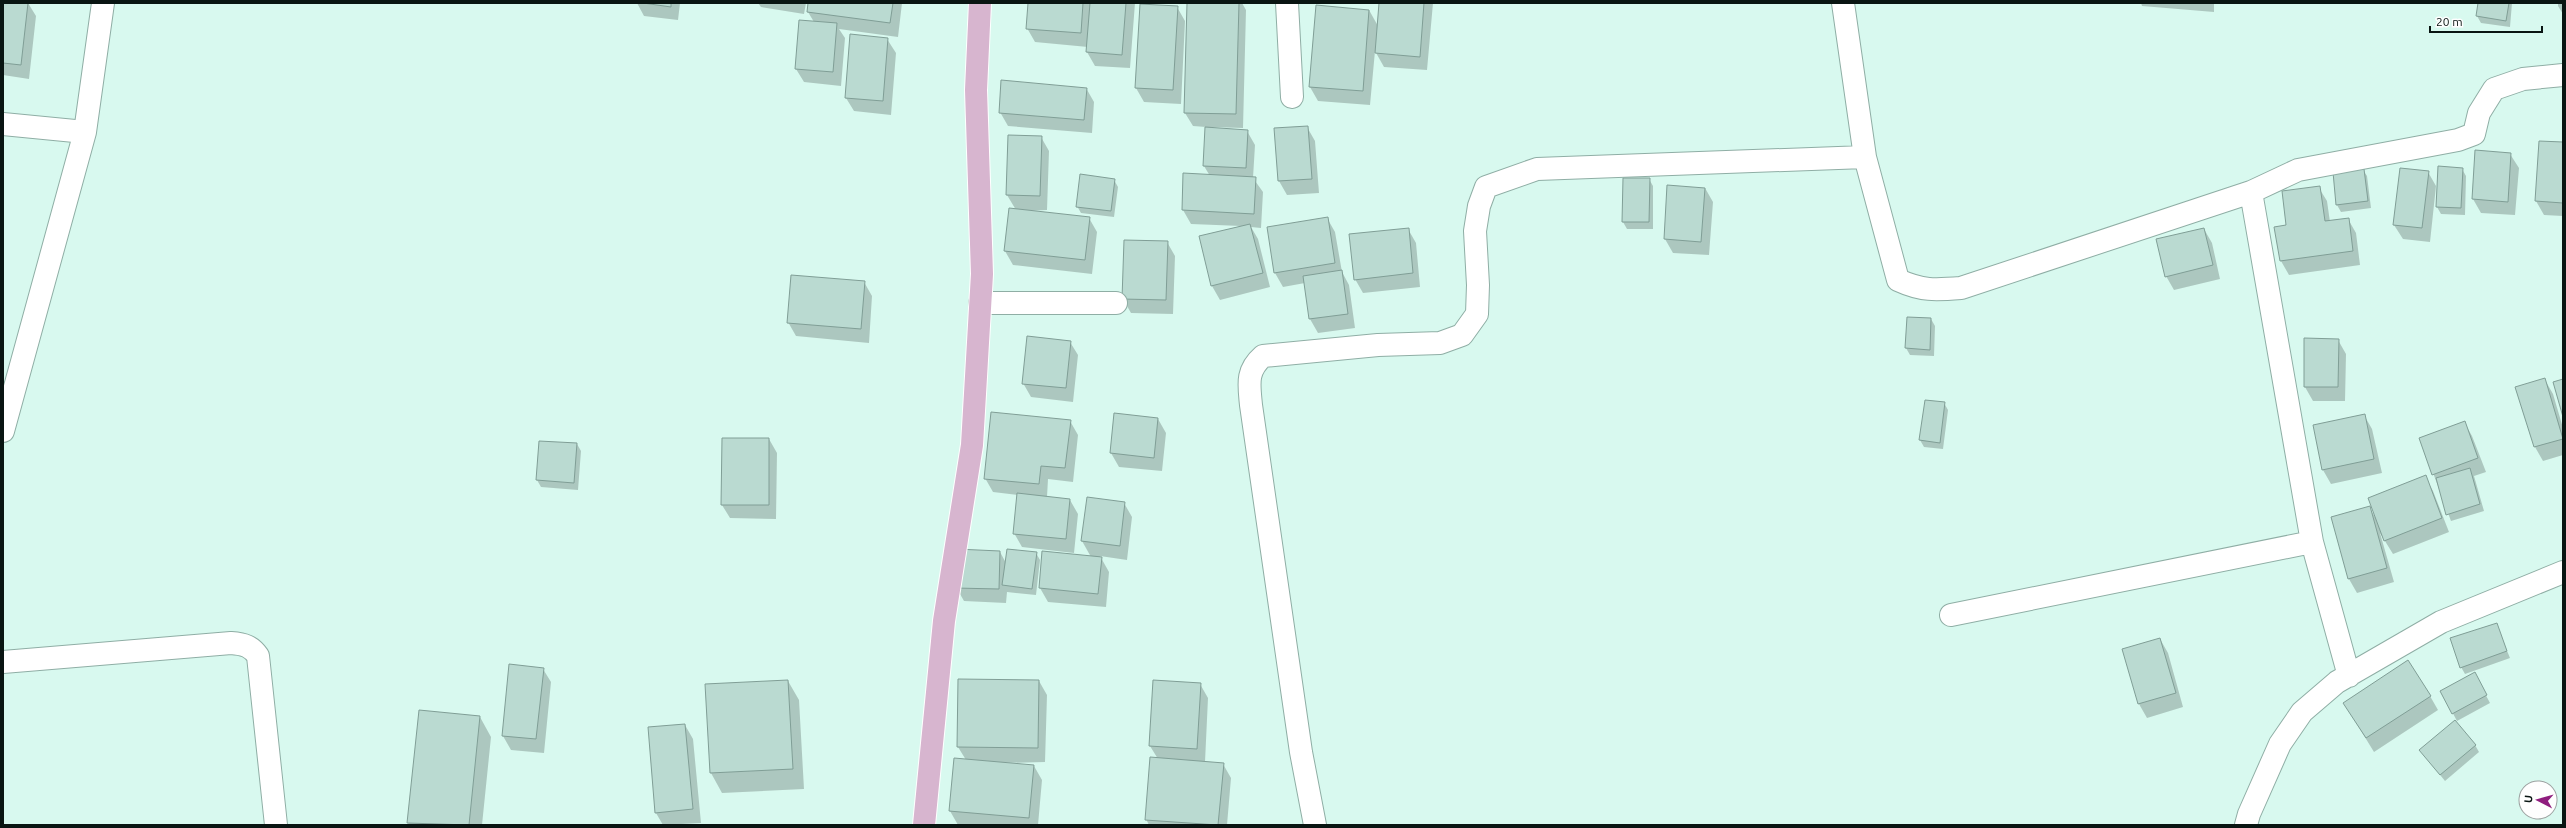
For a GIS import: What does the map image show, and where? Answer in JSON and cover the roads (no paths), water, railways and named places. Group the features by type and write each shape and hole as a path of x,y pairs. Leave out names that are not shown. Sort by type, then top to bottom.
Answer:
{"main road":[{"path":"924,825 944,622 972,445 982,274 976,90 980,3"}],"street":[{"path":"3,431 85,132 103,14 103,3"},
{"path":"1288,3 1292,96"},
{"path":"1843,3 1865,157 1898,280 1918,289 1937,290 1961,288 2251,192 2298,170 2464,138 2474,134 2479,113 2494,89 2522,79 2563,75"},
{"path":"3,124 85,132"},
{"path":"1315,825 1301,752 1251,405 1249,383 1252,365 1263,356 1378,345 1440,343 1462,335 1477,314 1478,284 1475,231 1479,206 1486,187 1509,178 1537,169 1865,157"},
{"path":"2251,192 2312,542 2348,676"},
{"path":"980,303 1116,303"},
{"path":"1951,615 2312,542"},
{"path":"2246,825 2264,779 2285,737 2302,712 2337,682 2441,622 2563,572"},
{"path":"3,662 231,643 253,648 258,656 276,825"}]}
